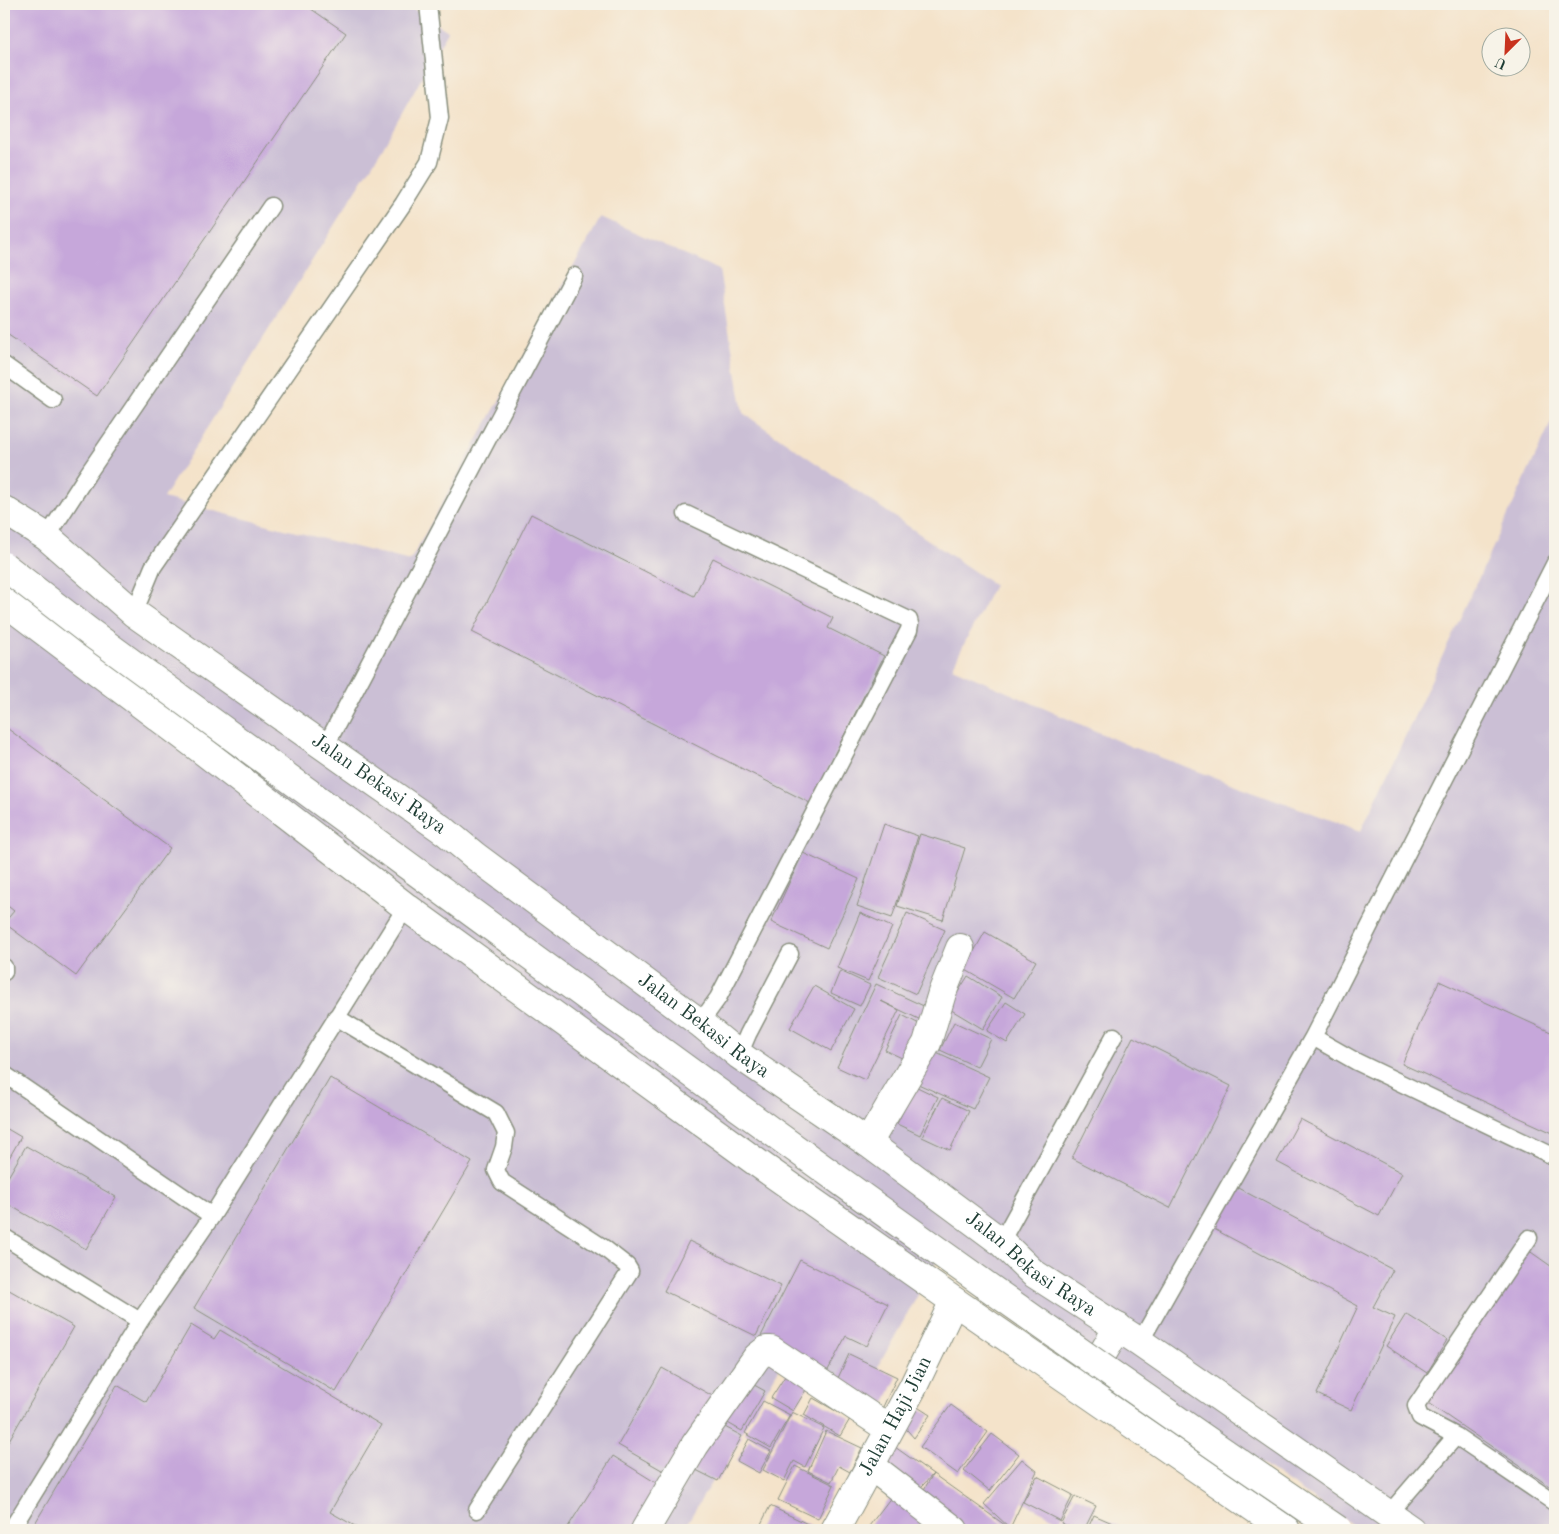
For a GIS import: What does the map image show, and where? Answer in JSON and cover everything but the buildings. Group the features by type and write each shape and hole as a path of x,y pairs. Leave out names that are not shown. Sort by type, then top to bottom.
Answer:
{"main road":[{"name":"Jalan Bekasi Raya","path":"4,510 47,537 134,613 446,832 475,856 700,1023 739,1055 868,1143 1000,1241 1033,1273 1129,1335 1411,1530"},
{"path":"4,566 88,631 880,1210 1194,1433 1338,1530"},
{"path":"4,601 406,907 759,1164 1283,1529"},
{"path":"868,1143 928,1043 942,993 960,948"},
{"name":"Jalan Haji Jian","path":"835,1530 913,1387 954,1301"},
{"path":"1082,1389 1129,1335"},
{"path":"645,1530 695,1445 758,1356 766,1350 771,1350 889,1429"},
{"path":"871,1466 954,1530"}],"lane":[{"path":"134,613 153,567 403,204 429,162 440,118 428,4"},
{"path":"47,537 87,475 271,206"},
{"path":"325,747 574,276"},
{"path":"4,365 53,400"},
{"path":"686,514 909,620 910,624 909,630 718,998 700,1023"},
{"path":"1129,1335 1313,1037 1555,563"},
{"path":"11,1530 140,1321 212,1216 406,907"},
{"path":"739,1055 790,954"},
{"path":"4,967 4,972"},
{"path":"336,1018 496,1113 506,1133 504,1147 496,1170 502,1182 604,1248 627,1266 630,1271 477,1510"},
{"path":"1000,1241 1114,1036"},
{"path":"1313,1037 1357,1062 1555,1157"},
{"path":"4,1074 212,1216"},
{"path":"4,1237 140,1321"},
{"path":"1529,1238 1416,1406 1420,1417 1456,1436 1555,1503"},
{"path":"1388,1515 1456,1436"}],"shaded area":[{"path":"4,4 406,4 448,31 382,149 163,498 410,561 601,217 719,270 743,413 994,585 952,668 1132,747 1361,831 1555,414 1555,1530 1360,1530 943,1250 856,1406 783,1362 683,1530 4,1530"}]}
